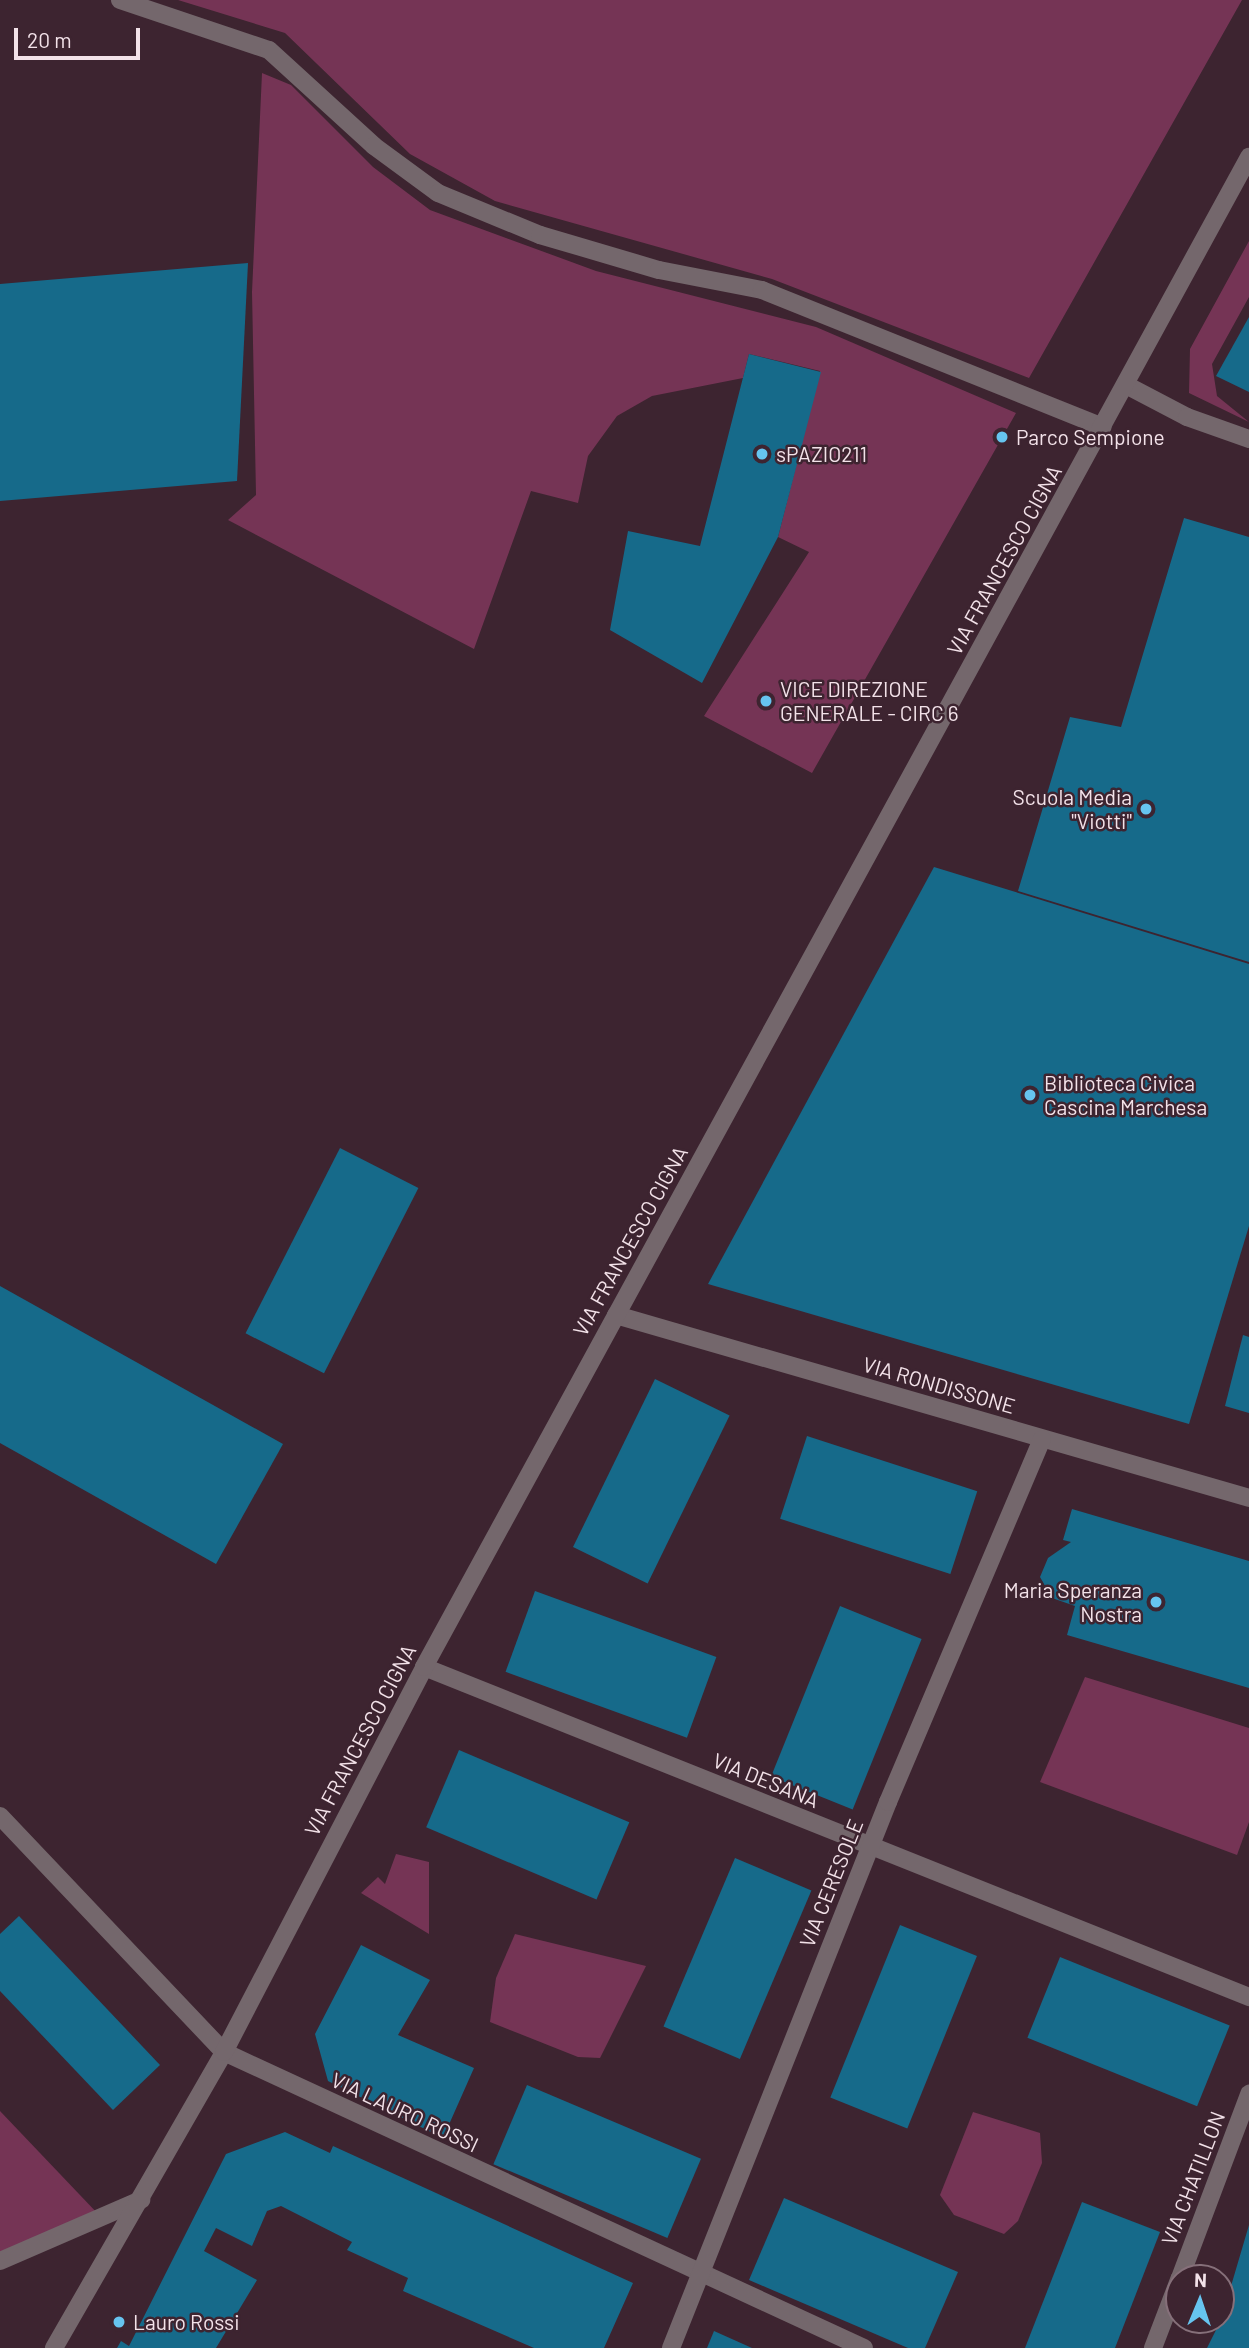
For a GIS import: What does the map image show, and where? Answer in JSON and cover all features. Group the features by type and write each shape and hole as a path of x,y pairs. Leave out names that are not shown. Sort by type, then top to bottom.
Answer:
{"street":[{"path":"120,0 269,50 374,146 438,193 540,234 659,270 762,290 1102,428"},
{"name":"VIA FRANCESCO CIGNA","path":"54,2348 141,2200 223,2052 424,1667 1249,157"},
{"path":"1126,385 1187,417 1249,439"},
{"name":"VIA RONDISSONE","path":"616,1315 1249,1498"},
{"name":"VIA CERESOLE","path":"671,2348 871,1846 1042,1439"},
{"name":"VIA DESANA","path":"424,1667 1249,1997"},
{"name":"VIA LAURO ROSSI","path":"0,1816 223,2052 864,2348"},
{"name":"VIA CHATILLON","path":"1185,2264 1249,2094"},
{"path":"0,2261 141,2200"},
{"name":"VIA CHATILLON","path":"1153,2348 1165,2316"}],"shaded area":[{"path":"178,0 1242,0 1029,378 772,279 495,201 410,154 285,33"},
{"path":"262,73 291,85 373,167 430,210 596,271 816,327 1016,413 812,773 704,716 809,552 778,537 820,371 749,354 743,378 652,396 617,416 588,456 578,503 531,491 474,649 228,520 256,495 252,292"},
{"path":"1249,241 1249,297 1212,364 1217,396 1249,422 1189,393 1190,349"},
{"path":"1085,1677 1249,1728 1249,1822 1237,1855 1040,1782"},
{"path":"396,1854 429,1862 429,1934 361,1893 378,1877 385,1884"},
{"path":"515,1934 646,1966 600,2058 578,2057 490,2022 496,1978"},
{"path":"0,2111 99,2215 0,2255"},
{"path":"973,2112 1040,2133 1042,2163 1018,2221 1004,2234 954,2215 940,2195"}],"building":[{"path":"248,263 237,481 0,501 0,284"},
{"path":"1249,317 1249,392 1216,376"},
{"name":"sPAZIO211","path":"749,354 821,372 778,537 702,683 610,630 628,531 700,546"},
{"name":"Scuola Media \"Viotti\"","path":"1184,518 1249,537 1249,962 1018,891 1070,717 1121,727"},
{"name":"Biblioteca Civica Cascina Marchesa","path":"934,867 1249,964 1249,1226 1189,1424 708,1284"},
{"path":"340,1148 418,1188 324,1373 246,1333"},
{"path":"0,1286 283,1444 216,1564 0,1443"},
{"path":"1243,1335 1249,1337 1249,1413 1225,1406"},
{"path":"655,1379 730,1415 648,1583 573,1547"},
{"path":"807,1436 977,1491 950,1574 780,1519"},
{"name":"Maria Speranza Nostra","path":"1072,1509 1249,1561 1249,1688 1067,1635 1075,1606 1052,1598 1040,1577 1048,1558 1071,1542 1063,1540"},
{"path":"535,1591 716,1657 687,1738 506,1672"},
{"path":"840,1606 922,1639 853,1810 771,1777"},
{"path":"459,1750 629,1822 596,1900 426,1827"},
{"path":"735,1858 811,1890 740,2059 663,2026"},
{"path":"19,1916 160,2065 113,2110 0,1991 0,1934"},
{"path":"900,1925 977,1956 907,2129 830,2097"},
{"path":"361,1945 430,1980 398,2035 474,2068 443,2138 328,2081 315,2034"},
{"path":"1060,1957 1230,2026 1197,2106 1027,2038"},
{"path":"527,2085 701,2159 667,2238 493,2164"},
{"path":"285,2132 330,2153 333,2146 633,2283 604,2348 534,2348 403,2291 408,2278 347,2250 352,2242 281,2206 267,2211 252,2246 216,2228 204,2251 257,2280 216,2348 117,2348 121,2341 129,2346 226,2154"},
{"path":"784,2198 958,2272 925,2348 908,2348 749,2280"},
{"path":"1082,2202 1160,2232 1115,2348 1025,2348"},
{"path":"1249,2225 1249,2348 1207,2348 1214,2334 1235,2334 1235,2272"},
{"path":"714,2331 752,2348 707,2348"}],"place":[{"name":"Parco Sempione","path":"1002,437"},
{"name":"sPAZIO211","path":"762,454"},
{"name":"VICE DIREZIONE GENERALE - CIRC 6","path":"766,701"},
{"name":"Scuola Media \"Viotti\"","path":"1146,809"},
{"name":"Biblioteca Civica Cascina Marchesa","path":"1030,1095"},
{"name":"Maria Speranza Nostra","path":"1156,1602"},
{"name":"Lauro Rossi","path":"119,2322"}]}
